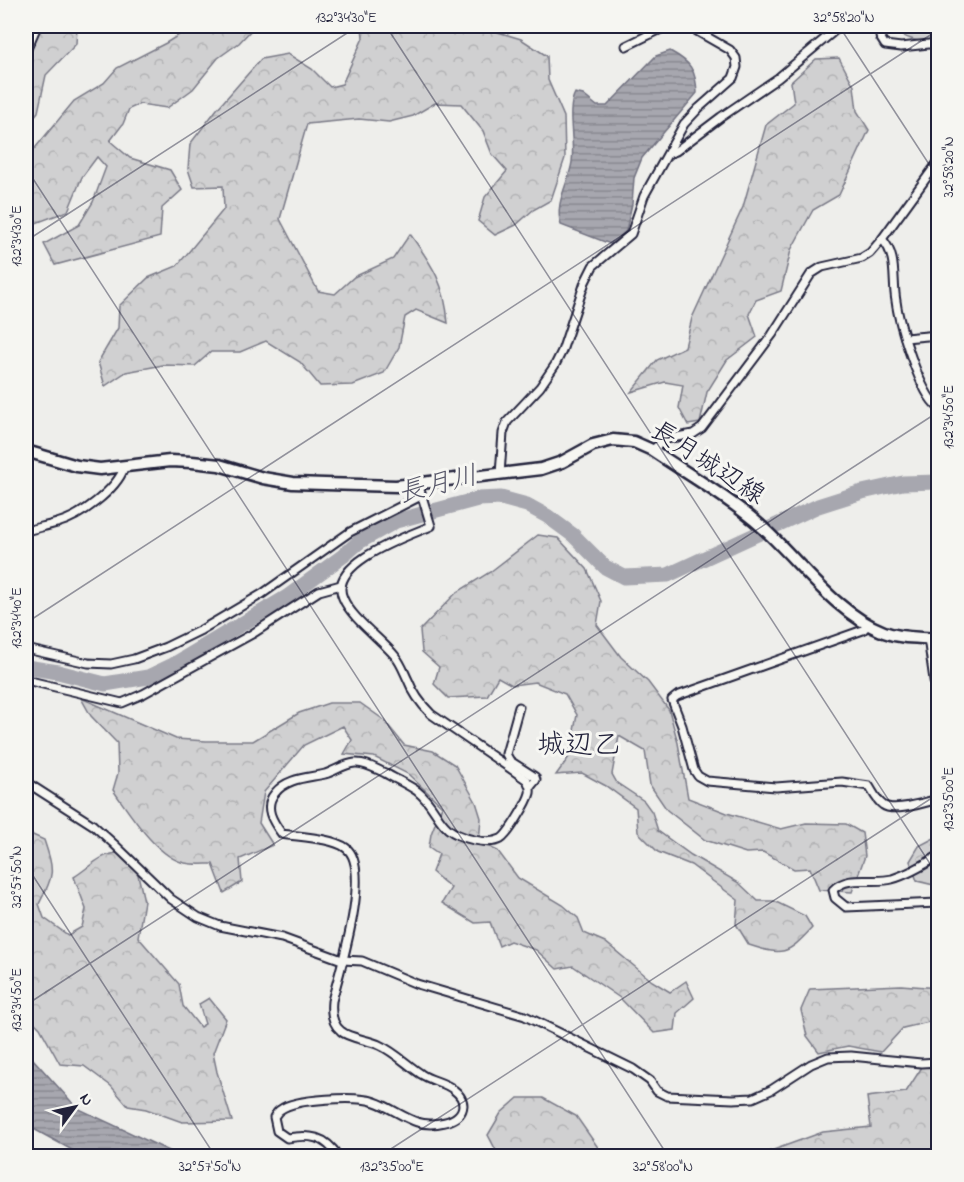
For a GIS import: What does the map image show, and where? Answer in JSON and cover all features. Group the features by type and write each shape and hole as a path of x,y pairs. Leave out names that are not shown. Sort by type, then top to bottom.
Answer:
{"main road":[{"name":"長月城辺線","path":"26,451 77,466 100,470 170,461 192,462 219,465 263,478 293,483 396,486 541,468 562,462 593,445 613,440 634,442 652,450 753,519 843,608 868,625 886,633 904,637 933,638"}],"street":[{"path":"26,51 37,26"},
{"path":"626,46 667,26"},
{"path":"500,474 503,433 507,422 540,387 555,365 593,266 631,234 644,196 684,124 733,78 737,67 736,58 730,50 688,26"},
{"path":"668,154 676,151 778,78 840,26"},
{"path":"882,26 880,37 885,45 900,47 939,43"},
{"path":"652,450 666,439 693,434 702,429 772,335 812,274 822,267 862,258 870,253 939,162"},
{"path":"882,239 889,246 892,256 896,301 905,338 928,395 939,407"},
{"path":"905,338 939,335"},
{"path":"26,531 72,518 104,495 120,479 123,468"},
{"path":"418,483 431,526 386,544 363,558 350,570 341,585 342,597 348,607 396,656 420,702 446,725 527,780 531,786"},
{"path":"26,649 88,663 111,664 134,659 166,647 201,630 262,594 350,532 422,498"},
{"path":"26,680 122,703 143,694 252,634 319,591 341,585"},
{"path":"868,625 864,630 677,696 672,700 694,770 702,779 716,782 777,787 842,782 869,786 880,803 887,807 908,806 939,799"},
{"path":"933,638 939,708"},
{"path":"338,1156 322,1139 310,1135 287,1138 277,1131 274,1117 280,1110 294,1103 342,1098 374,1102 405,1118 423,1124 438,1124 451,1120 461,1113 463,1104 460,1095 451,1087 422,1076 380,1045 341,1032 335,1024 331,1012 332,1001 351,926 355,894 355,862 345,847 282,834 273,823 269,809 272,796 281,786 293,781 327,773 351,763 361,763 379,770 418,792 441,824 451,832 474,840 492,842 504,838 530,795 531,786 536,780 536,777 510,761 506,754 519,706"},
{"path":"26,782 93,825 171,899 198,917 220,926 282,938 342,960 362,961 417,984 525,1016 633,1069 650,1081 657,1091 667,1096 753,1098 771,1090 811,1064 828,1057 851,1056 921,1063 939,1062"},
{"path":"939,856 913,871 890,880 844,882 833,890 835,898 846,907 939,903"}],"green space":[{"path":"26,26 77,26 76,44 46,75 38,112 26,127"},
{"path":"193,26 255,26 239,43 218,58 193,89 167,108 140,104 129,109 123,124 110,141 130,158 170,170 182,190 162,208 160,237 55,265 44,244 79,225 93,202 106,167 97,157 82,177 68,211 36,223 26,219 26,159 74,101 104,83 117,68 166,43"},
{"path":"362,26 477,26 521,39 547,56 548,80 564,117 565,158 551,200 533,210 516,225 495,235 478,221 485,197 507,171 492,154 483,131 461,104 435,103 413,116 389,122 359,119 307,124 280,219 318,291 335,294 354,277 393,259 410,234 441,286 448,323 416,310 405,317 399,347 384,373 353,385 320,386 300,362 266,341 240,352 211,352 195,366 163,365 126,372 105,386 98,362 118,328 119,306 148,278 177,266 224,209 223,186 194,187 188,169 190,144 261,59 288,54 312,69 330,87 342,84 363,38"},
{"path":"892,26 938,26 938,41 913,40 902,35"},
{"path":"839,58 854,86 857,111 869,130 839,195 813,210 791,250 781,291 756,300 749,314 757,337 727,360 707,392 700,423 688,425 679,408 683,385 665,382 631,392 657,360 685,347 692,318 743,207 766,125 794,103 791,82 816,59"},
{"path":"538,535 558,538 587,569 601,601 597,625 621,657 648,682 669,710 678,743 688,798 727,813 781,829 806,823 846,824 862,833 865,856 852,892 819,890 810,868 794,869 763,852 746,853 705,840 667,810 650,785 645,751 619,736 612,774 617,783 644,801 652,812 658,831 691,855 739,883 758,901 774,901 805,916 812,928 790,948 777,952 749,945 736,924 738,900 691,865 658,852 638,832 636,808 606,786 582,773 556,775 569,757 577,715 565,694 535,682 512,685 498,677 487,696 448,698 434,684 439,667 422,652 420,630 456,593 490,572"},
{"path":"81,698 176,739 206,741 253,741 299,713 329,703 360,703 384,720 404,745 433,751 455,765 476,802 481,818 479,842 498,851 518,878 563,905 578,918 584,933 605,942 652,981 670,992 686,981 694,998 677,1013 675,1030 654,1033 620,998 573,966 557,969 536,950 510,941 499,946 490,922 475,923 442,903 451,888 432,872 439,854 429,847 431,834 442,806 408,774 374,757 344,754 352,740 343,726 304,745 264,792 259,823 273,845 240,859 242,882 224,893 213,864 188,864 164,853 135,821 113,790 118,773 117,743 91,716"},
{"path":"26,832 44,840 50,860 50,879 39,904 44,918 68,935 82,927 86,909 74,877 100,858 118,853 137,870 144,901 138,937 179,984 183,1006 200,1027 205,1024 199,1004 209,998 226,1019 213,1053 232,1121 182,1122 146,1109 128,1106 111,1086 84,1066 60,1064 40,1028 26,1014"},
{"path":"938,836 938,886 917,881 910,861 919,846"},
{"path":"901,985 938,988 938,1020 903,1028 881,1052 848,1046 819,1052 807,1036 801,1010 810,989"},
{"path":"922,1067 938,1068 938,1156 757,1156 823,1132 871,1127 867,1097 906,1092"},
{"path":"518,1098 543,1098 576,1116 604,1156 521,1156 519,1154 499,1156 488,1135 501,1113"}],"shaded area":[{"path":"670,51 691,67 697,93 642,158 634,178 632,204 626,231 610,244 561,225 559,209 573,154 571,108 575,93 583,95 597,106 607,106 656,56"},
{"path":"26,1047 33,1059 77,1108 180,1156 83,1156 30,1127 26,1124"}],"waterway":[{"name":"長月川","path":"26,667 58,672 105,684 148,677 173,665 287,597 359,542 396,521 478,499 501,498 527,505 573,535 605,567 624,577 668,575 818,506 862,492 903,483 938,482"}],"district":[{"name":"城辺乙","path":"579,746"}]}
